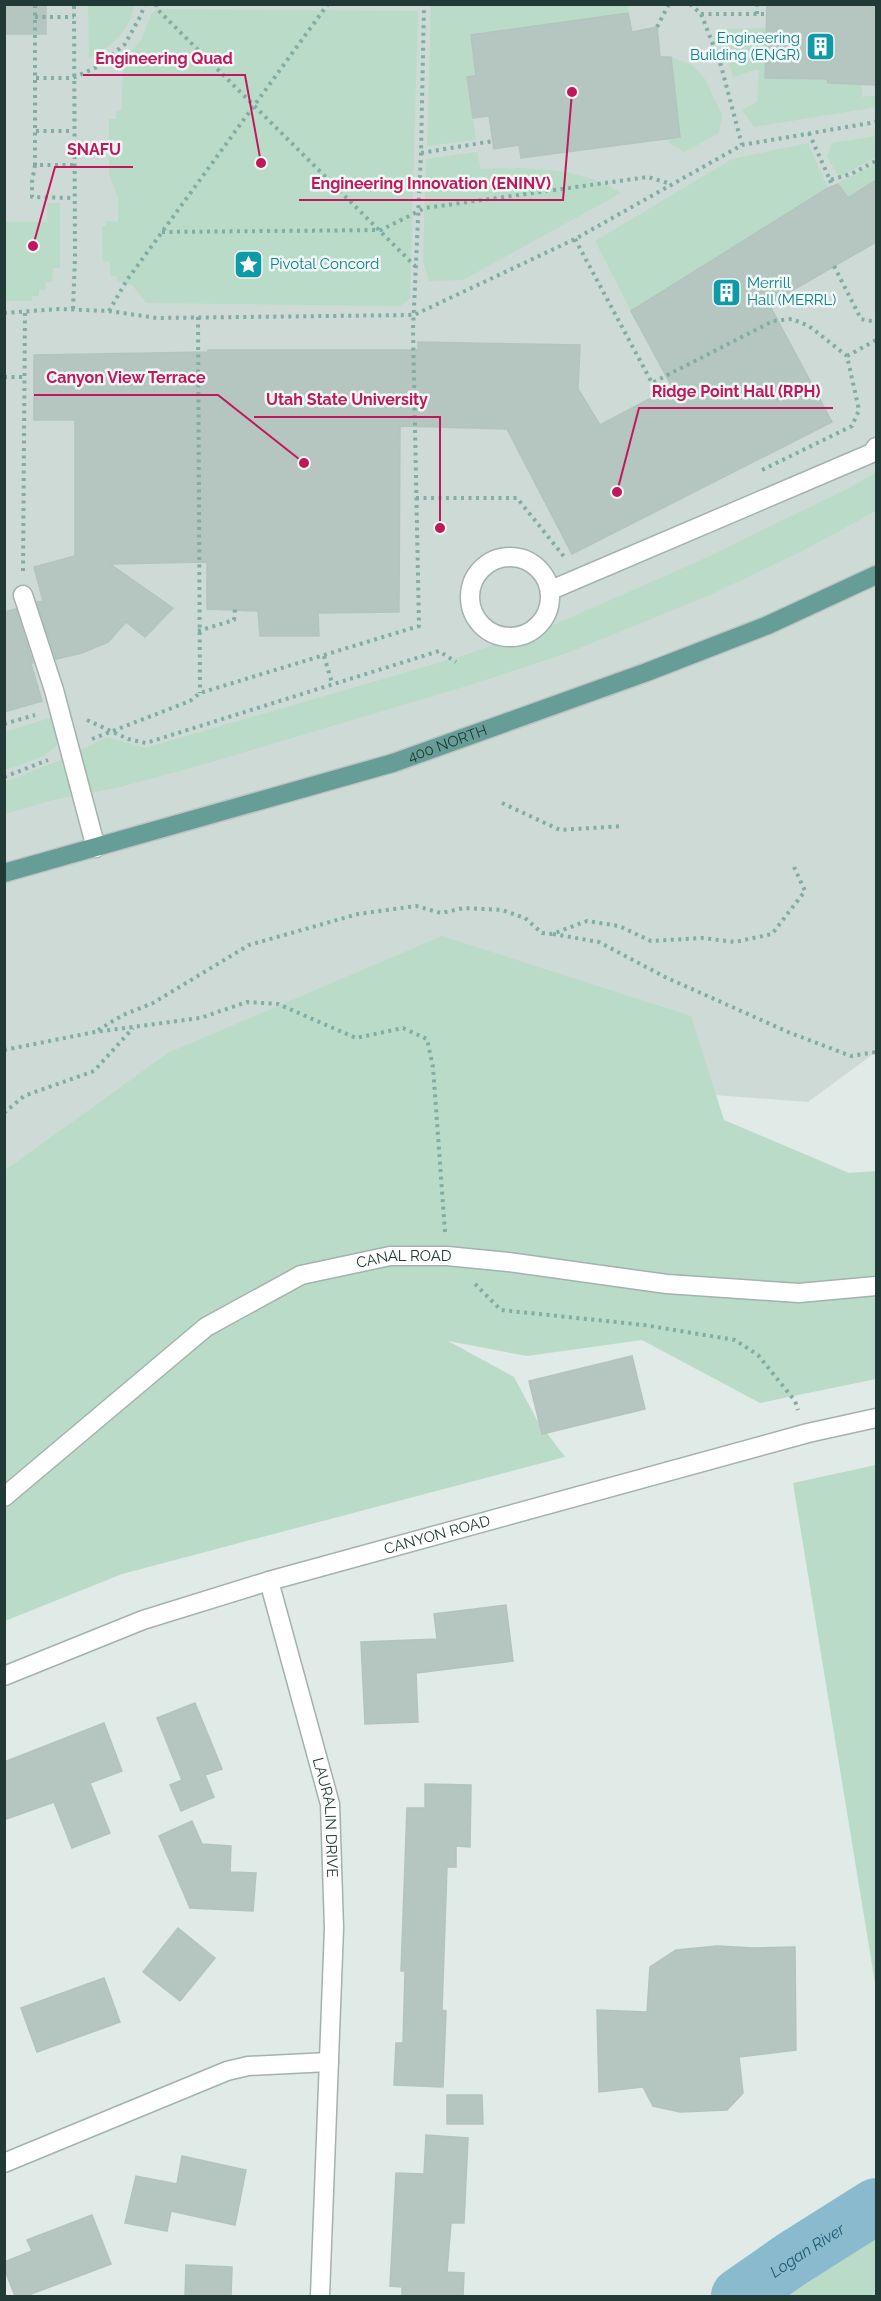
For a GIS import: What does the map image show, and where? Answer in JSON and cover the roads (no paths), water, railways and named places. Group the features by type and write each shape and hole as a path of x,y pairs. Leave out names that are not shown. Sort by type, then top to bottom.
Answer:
{"main road":[{"name":"400 NORTH","path":"4,873 393,763 647,672 768,625 876,575"}],"street":[{"path":"551,590 872,453 876,447"},
{"path":"505,557 519,558 531,563 541,572 551,590 548,609 542,621 533,630 520,636 507,637 494,634 479,622 470,604 470,591 474,579 482,568 505,557"},
{"path":"23,595 59,708 96,848"},
{"name":"CANAL ROAD","path":"4,1497 206,1327 301,1275 390,1256 447,1256 667,1284 799,1293 876,1286"},
{"name":"CANYON ROAD","path":"4,1676 143,1620 269,1581 808,1433 876,1418"},
{"name":"LAURALIN DRIVE","path":"269,1581 330,1804 334,1928 320,2296"},
{"path":"4,2163 227,2071 248,2066 329,2062"}],"waterway":[{"name":"Logan River","path":"739,2296 792,2259 876,2206"}],"place":[{"name":"Engineering Building (ENGR)","path":"821,47"},
{"name":"Engineering Innovation (ENINV)","path":"572,92"},
{"name":"Engineering Quad","path":"261,163"},
{"name":"SNAFU","path":"33,246"},
{"name":"Pivotal Concord","path":"249,264"},
{"name":"Merrill Hall (MERRL)","path":"726,292"},
{"name":"Canyon View Terrace","path":"304,463"},
{"name":"Ridge Point Hall (RPH)","path":"617,492"},
{"name":"Utah State University","path":"440,528"}]}
